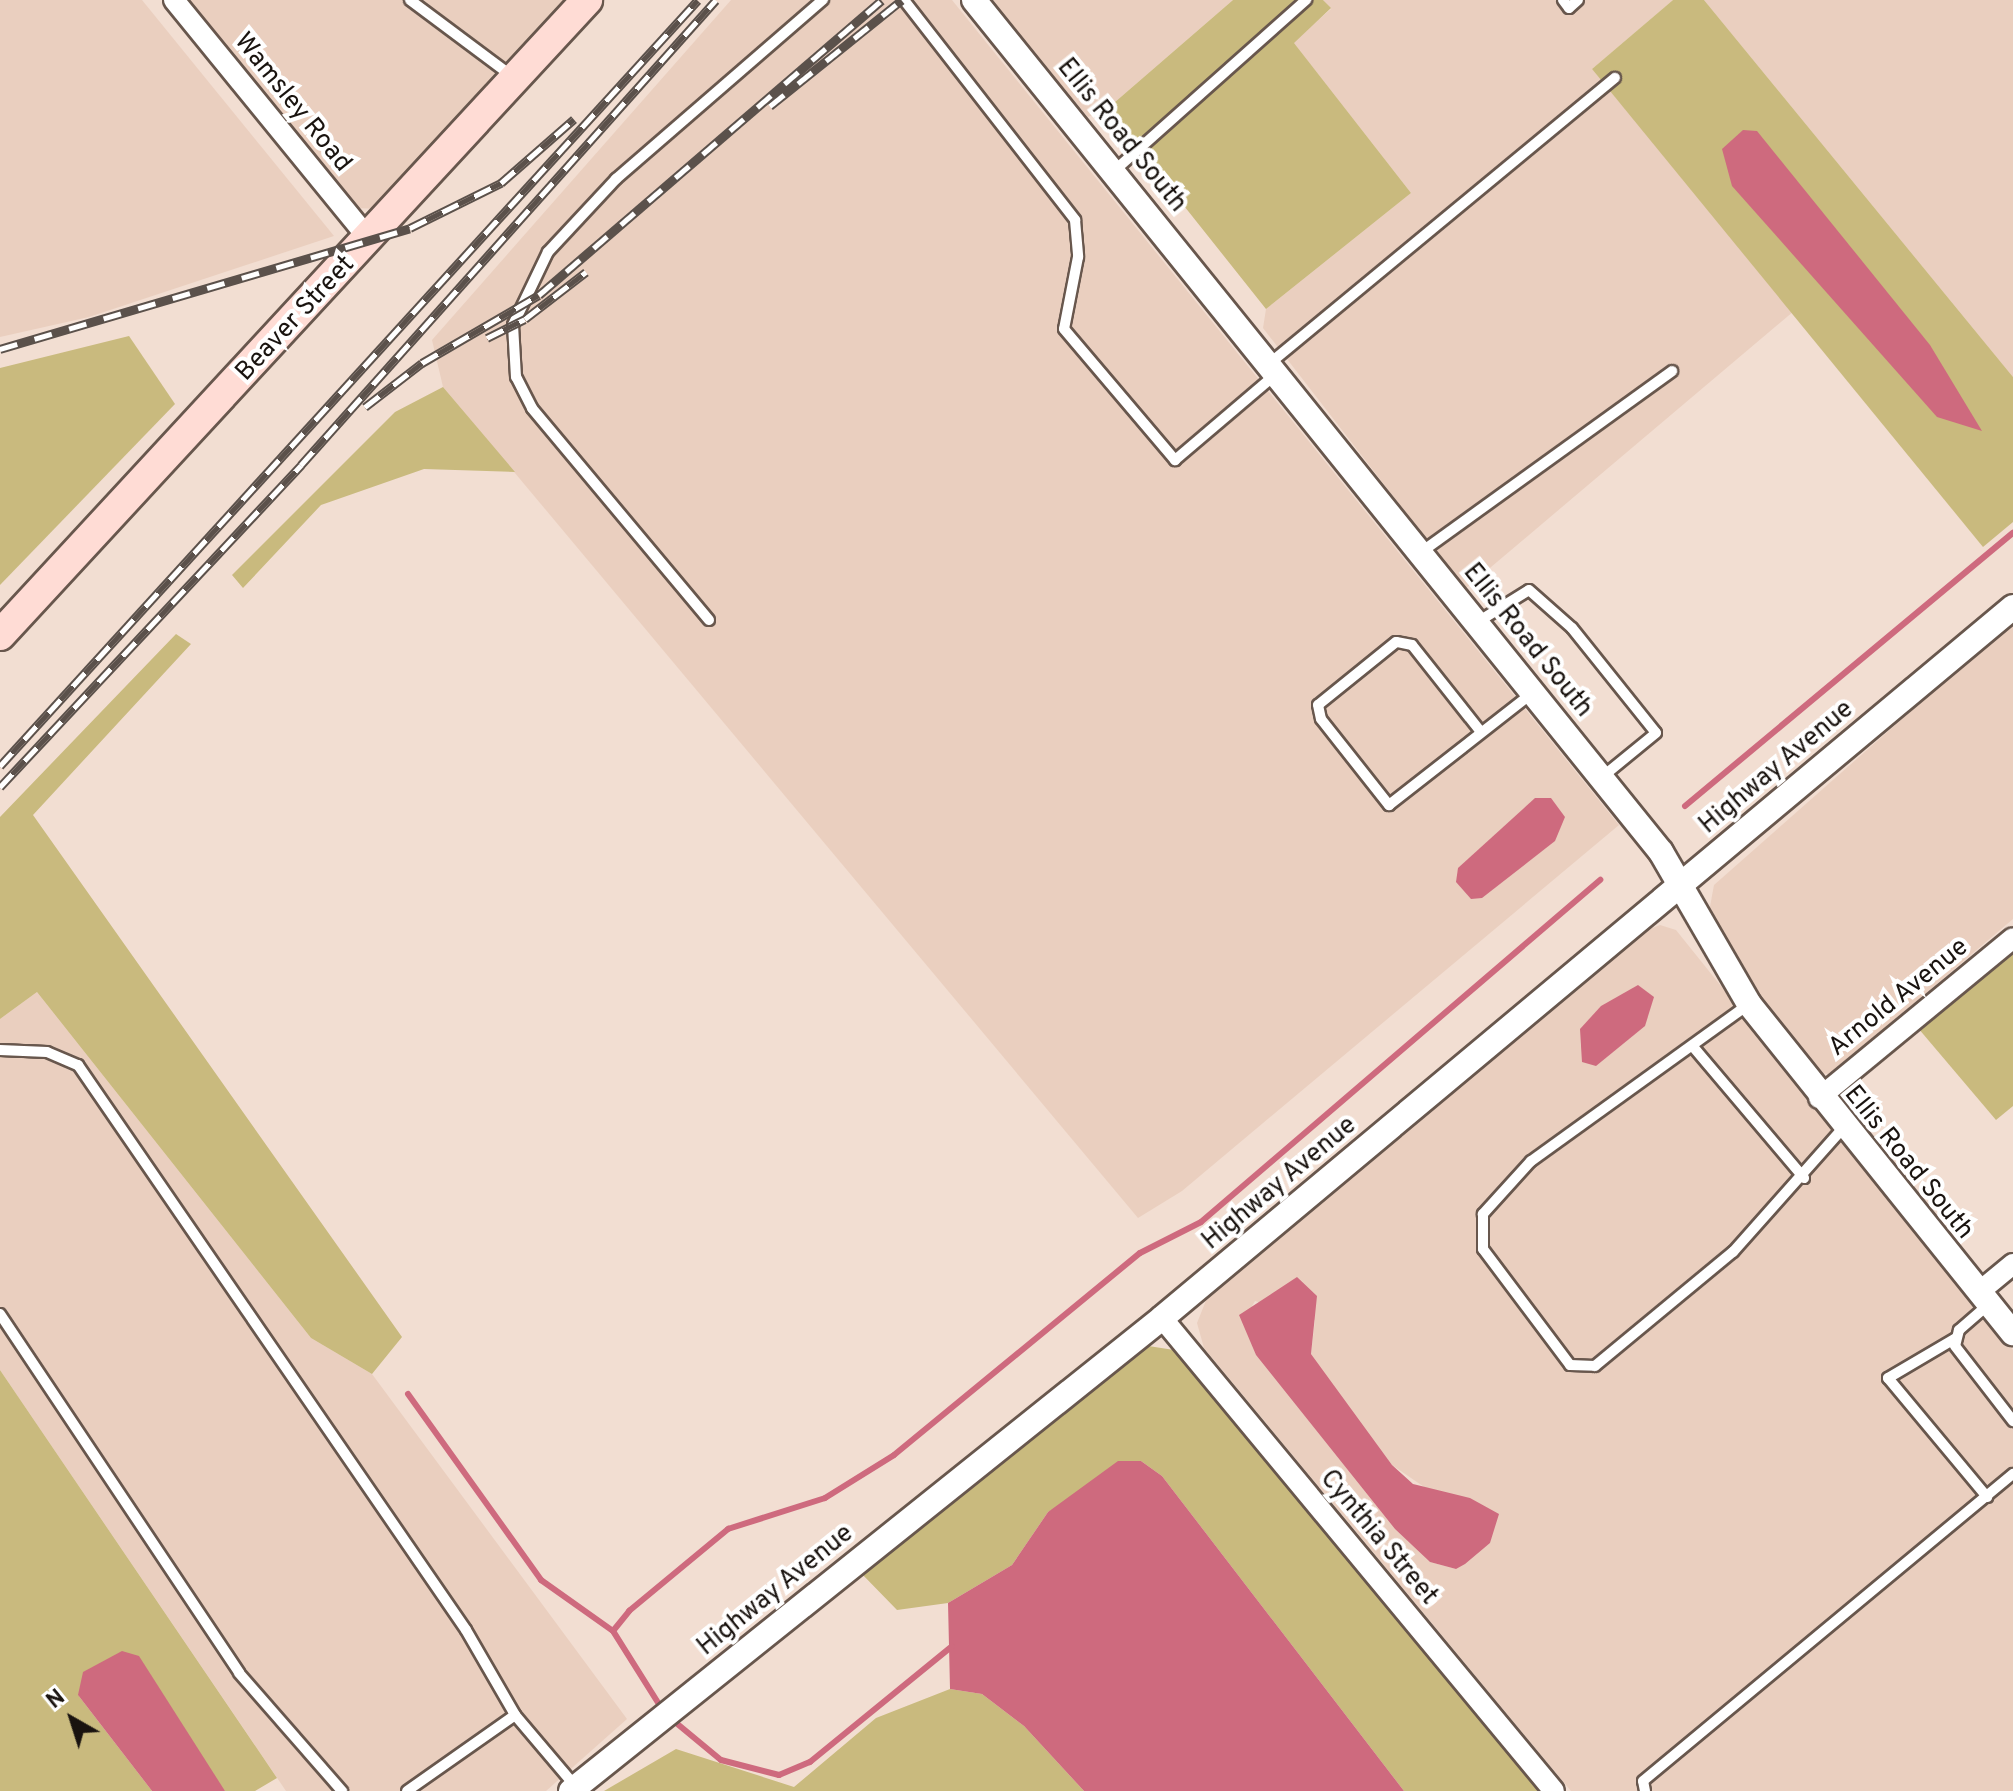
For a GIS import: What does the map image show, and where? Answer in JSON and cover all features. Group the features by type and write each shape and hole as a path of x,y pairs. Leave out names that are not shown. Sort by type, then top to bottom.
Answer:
{"main road":[{"name":"Beaver Street","path":"0,635 370,240 587,0"}],"street":[{"name":"Wamsley Road","path":"174,0 370,240"},
{"name":"Ellis Road South","path":"974,0 1601,778 1680,885 1749,1004 1843,1128 2013,1333"},
{"name":"Highway Avenue","path":"574,1789 1162,1318 2013,607"},
{"name":"Arnold Avenue","path":"1819,1098 2013,938"},
{"path":"1984,1298 2013,1264"},
{"name":"Cynthia Street","path":"1162,1318 1554,1791"}],"lane":[{"path":"410,0 516,79"},
{"path":"709,620 532,408 516,377 513,325 548,252 616,179 823,0"},
{"path":"904,0 1075,220 1078,257 1064,329 1175,460 1273,369 1615,78"},
{"path":"1113,172 1306,0"},
{"path":"1563,0 1569,8 1578,0"},
{"path":"1420,553 1672,371"},
{"path":"1476,623 1529,590 1581,640 1656,733 1601,778"},
{"path":"1481,732 1412,645 1396,642 1318,705 1321,719 1389,805 1533,693"},
{"path":"1749,1004 1695,1049 1605,1103 1531,1161 1483,1214 1483,1249 1570,1365 1595,1366 1733,1252 1804,1178 1843,1128"},
{"path":"1695,1049 1804,1178"},
{"path":"0,1050 47,1052 78,1065 466,1630 515,1715 574,1789"},
{"path":"1984,1298 1956,1338 1888,1378 1987,1497"},
{"path":"0,1314 239,1673 342,1791"},
{"path":"1956,1338 1958,1357 2013,1421"},
{"path":"1645,1791 1643,1781 2013,1474"},
{"path":"407,1791 515,1715"}],"shaded area":[{"path":"0,0 142,0 334,236 89,317 0,337"},
{"path":"189,0 569,0 380,209 356,208"},
{"path":"731,0 952,0 1619,825 1182,1191 1138,1218 443,387 432,340"},
{"path":"989,0 1233,0 1107,109 1088,117"},
{"path":"1233,0 1323,0 1331,8 1294,43 1411,193 1266,309 1107,109"},
{"path":"1323,0 1673,0 1592,69 1794,311 1465,589 1263,328 1266,309 1411,193 1293,42 1331,9"},
{"path":"1673,0 1704,0 2013,377 2013,522 1983,547 1592,69"},
{"path":"1704,0 2013,0 2013,377"},
{"path":"1743,130 1757,131 1930,345 1982,431 1937,417 1732,186 1722,149"},
{"path":"129,336 175,404 0,585 0,368"},
{"path":"443,387 515,472 424,469 321,505 243,588 232,575 395,412"},
{"path":"2013,621 2013,919 1831,1074 1814,1073 1758,1000 1709,912 1714,885"},
{"path":"176,634 191,644 33,815 402,1337 372,1374 311,1338 37,992 0,1019 0,817"},
{"path":"1535,798 1551,798 1565,817 1555,841 1482,898 1471,899 1456,882 1458,868"},
{"path":"1660,925 1676,930 2013,1350 2013,1791 1571,1791 1204,1348 1197,1323 1209,1293 1640,933","holes":["1255,1301 1315,1320 1311,1354 1319,1370 1392,1465 1433,1493 1470,1498 1490,1543 1456,1569 1430,1562 1395,1529 1256,1355 1244,1320"]},
{"path":"2013,949 2013,1106 1996,1120 1918,1028"},
{"path":"1638,985 1654,997 1645,1026 1596,1066 1582,1062 1580,1029 1601,1006"},
{"path":"37,992 311,1338 372,1374 627,1719 546,1791 286,1791 0,1370 0,1019"},
{"path":"1297,1277 1317,1296 1311,1354 1392,1465 1413,1484 1470,1498 1499,1514 1490,1543 1465,1564 1456,1569 1430,1562 1395,1529 1256,1355 1239,1315"},
{"path":"1142,1345 1174,1350 1540,1791 1404,1791 1162,1476 1141,1461 1048,1512 1012,1565 948,1603 897,1610 860,1572"},
{"path":"0,1370 277,1778 255,1791 225,1791 78,1695 152,1791 0,1791"},
{"path":"1118,1461 1141,1461 1162,1476 1404,1791 1084,1791 1024,1726 982,1694 950,1689 948,1603 1012,1565 1048,1512"},
{"path":"122,1651 139,1656 225,1791 152,1791 78,1695 83,1672"},
{"path":"950,1689 982,1694 1024,1726 1084,1791 604,1791 676,1749 794,1787 876,1718"}],"waterway":[{"path":"1685,806 2013,533"},
{"path":"662,1709 613,1631 629,1611 728,1529 825,1498 894,1455 1140,1253 1201,1222 1600,880"},
{"path":"408,1394 541,1580 613,1631"},
{"path":"669,1717 721,1760 779,1775 810,1762 952,1646"}],"railway":[{"path":"0,766 698,0"},
{"path":"0,787 301,465 716,0"},
{"path":"365,407 422,363 539,295 882,0"},
{"path":"770,106 902,0"},
{"path":"0,349 410,228 501,183 574,119"},
{"path":"487,338 525,319 586,272"}]}
